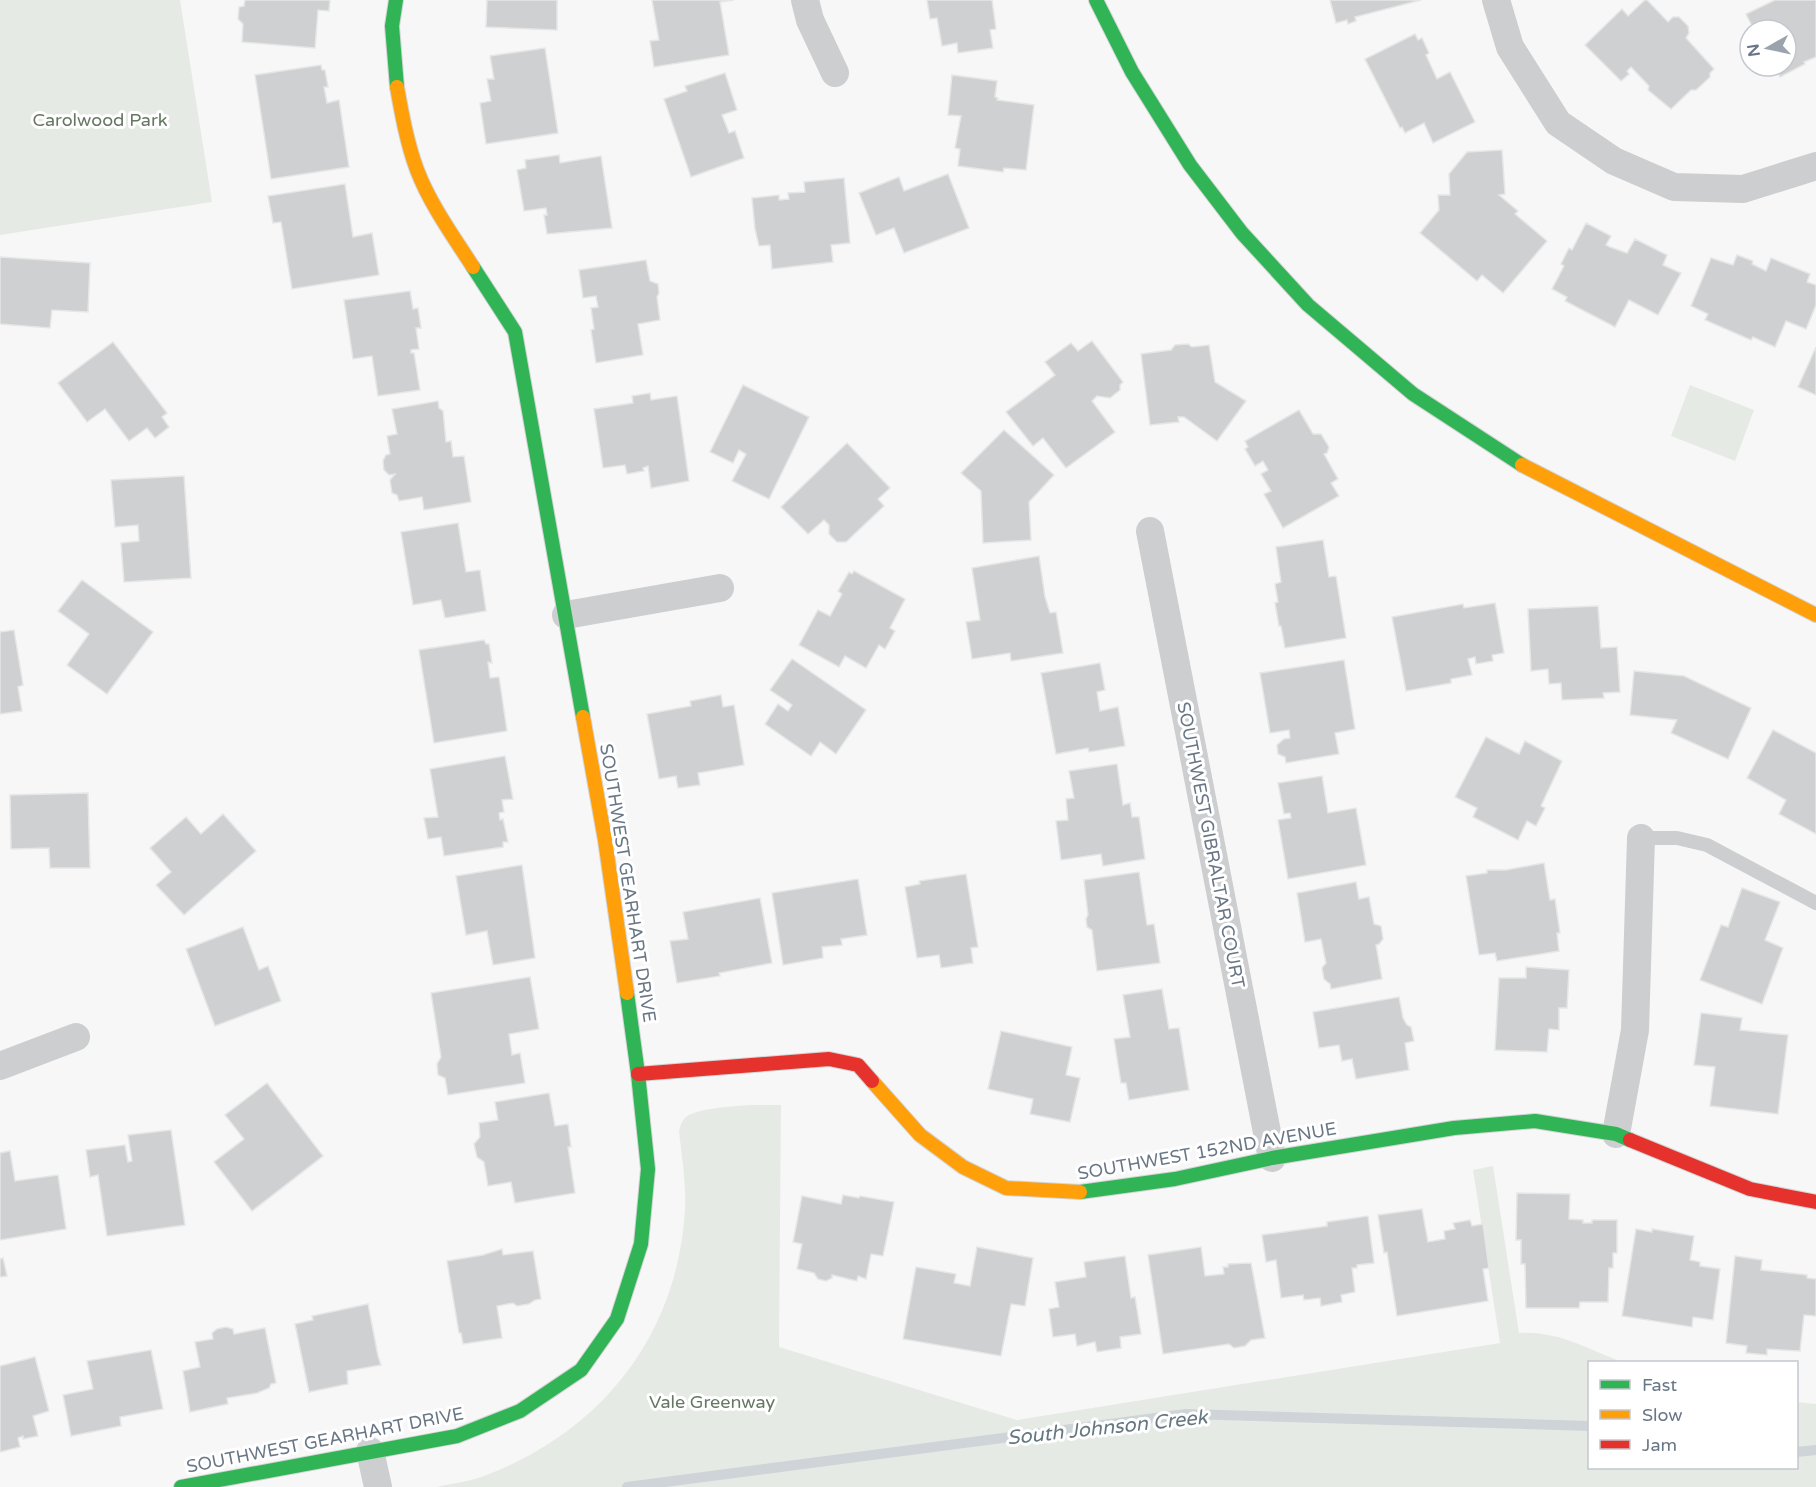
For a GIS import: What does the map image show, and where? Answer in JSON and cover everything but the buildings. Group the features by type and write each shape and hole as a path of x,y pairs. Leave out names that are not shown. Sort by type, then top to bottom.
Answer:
{"street":[{"name":"SOUTHWEST GEARHART DRIVE","path":"181,1487 457,1436 520,1411 581,1370 617,1318 641,1244 648,1169 638,1074 605,840 515,332 439,214 417,170 403,121 395,74 392,26 396,0"},
{"path":"805,0 810,20 835,73"},
{"path":"1096,0 1132,72 1190,165 1242,233 1308,305 1413,394 1519,463 1816,615"},
{"path":"1496,0 1510,47 1558,123 1614,161 1674,187 1743,189 1816,166"},
{"name":"SOUTHWEST GIBRALTAR COURT","path":"1150,531 1272,1158"},
{"path":"566,615 720,588"},
{"path":"1616,1134 1635,1030 1641,838"},
{"path":"0,1066 76,1037"},
{"name":"SOUTHWEST 152ND AVENUE","path":"638,1074 830,1059 858,1065 920,1135 963,1167 1006,1188 1074,1193 1175,1179 1272,1158 1454,1128 1535,1121 1616,1134 1750,1189 1816,1202"},
{"path":"370,1451 378,1487"}],"lane":[{"path":"1641,838 1677,838 1707,845 1816,903"}],"green space":[{"name":"Carolwood Park","path":"0,0 180,0 212,202 0,235"},
{"path":"1690,385 1754,410 1735,461 1671,436"},
{"name":"Vale Greenway","path":"781,1105 779,1347 1017,1420 1500,1343 1473,1170 1493,1166 1519,1333 1559,1337 1620,1361 1588,1361 1588,1469 1798,1469 1798,1402 1816,1404 1816,1487 436,1487 483,1476 530,1455 567,1431 600,1403 628,1371 650,1335 668,1296 679,1254 685,1209 679,1132 682,1123 690,1115 716,1108"}],"waterway":[{"name":"South Johnson Creek","path":"627,1487 1186,1414 1588,1426"},
{"name":"South Johnson Creek","path":"1798,1452 1816,1450"}],"traffic: fast":[{"path":"396,0 392,26 397,87"},
{"path":"1096,0 1132,72 1190,165 1242,233 1308,305 1413,394 1522,465"},
{"path":"473,267 515,332 583,717"},
{"path":"181,1487 457,1436 520,1411 581,1370 617,1319 641,1244 648,1169 627,993"},
{"path":"1080,1192 1175,1179 1272,1158 1454,1128 1535,1121 1616,1134 1630,1140"}],"traffic: slow":[{"path":"397,87 413,160 422,183 442,220 473,267"},
{"path":"1522,465 1816,615"},
{"path":"583,717 605,840 627,993"},
{"path":"872,1081 920,1135 963,1167 1006,1188 1080,1192"}],"traffic: jam":[{"path":"638,1074 829,1059 858,1065 872,1081"},
{"path":"1630,1140 1750,1189 1816,1202"}]}
